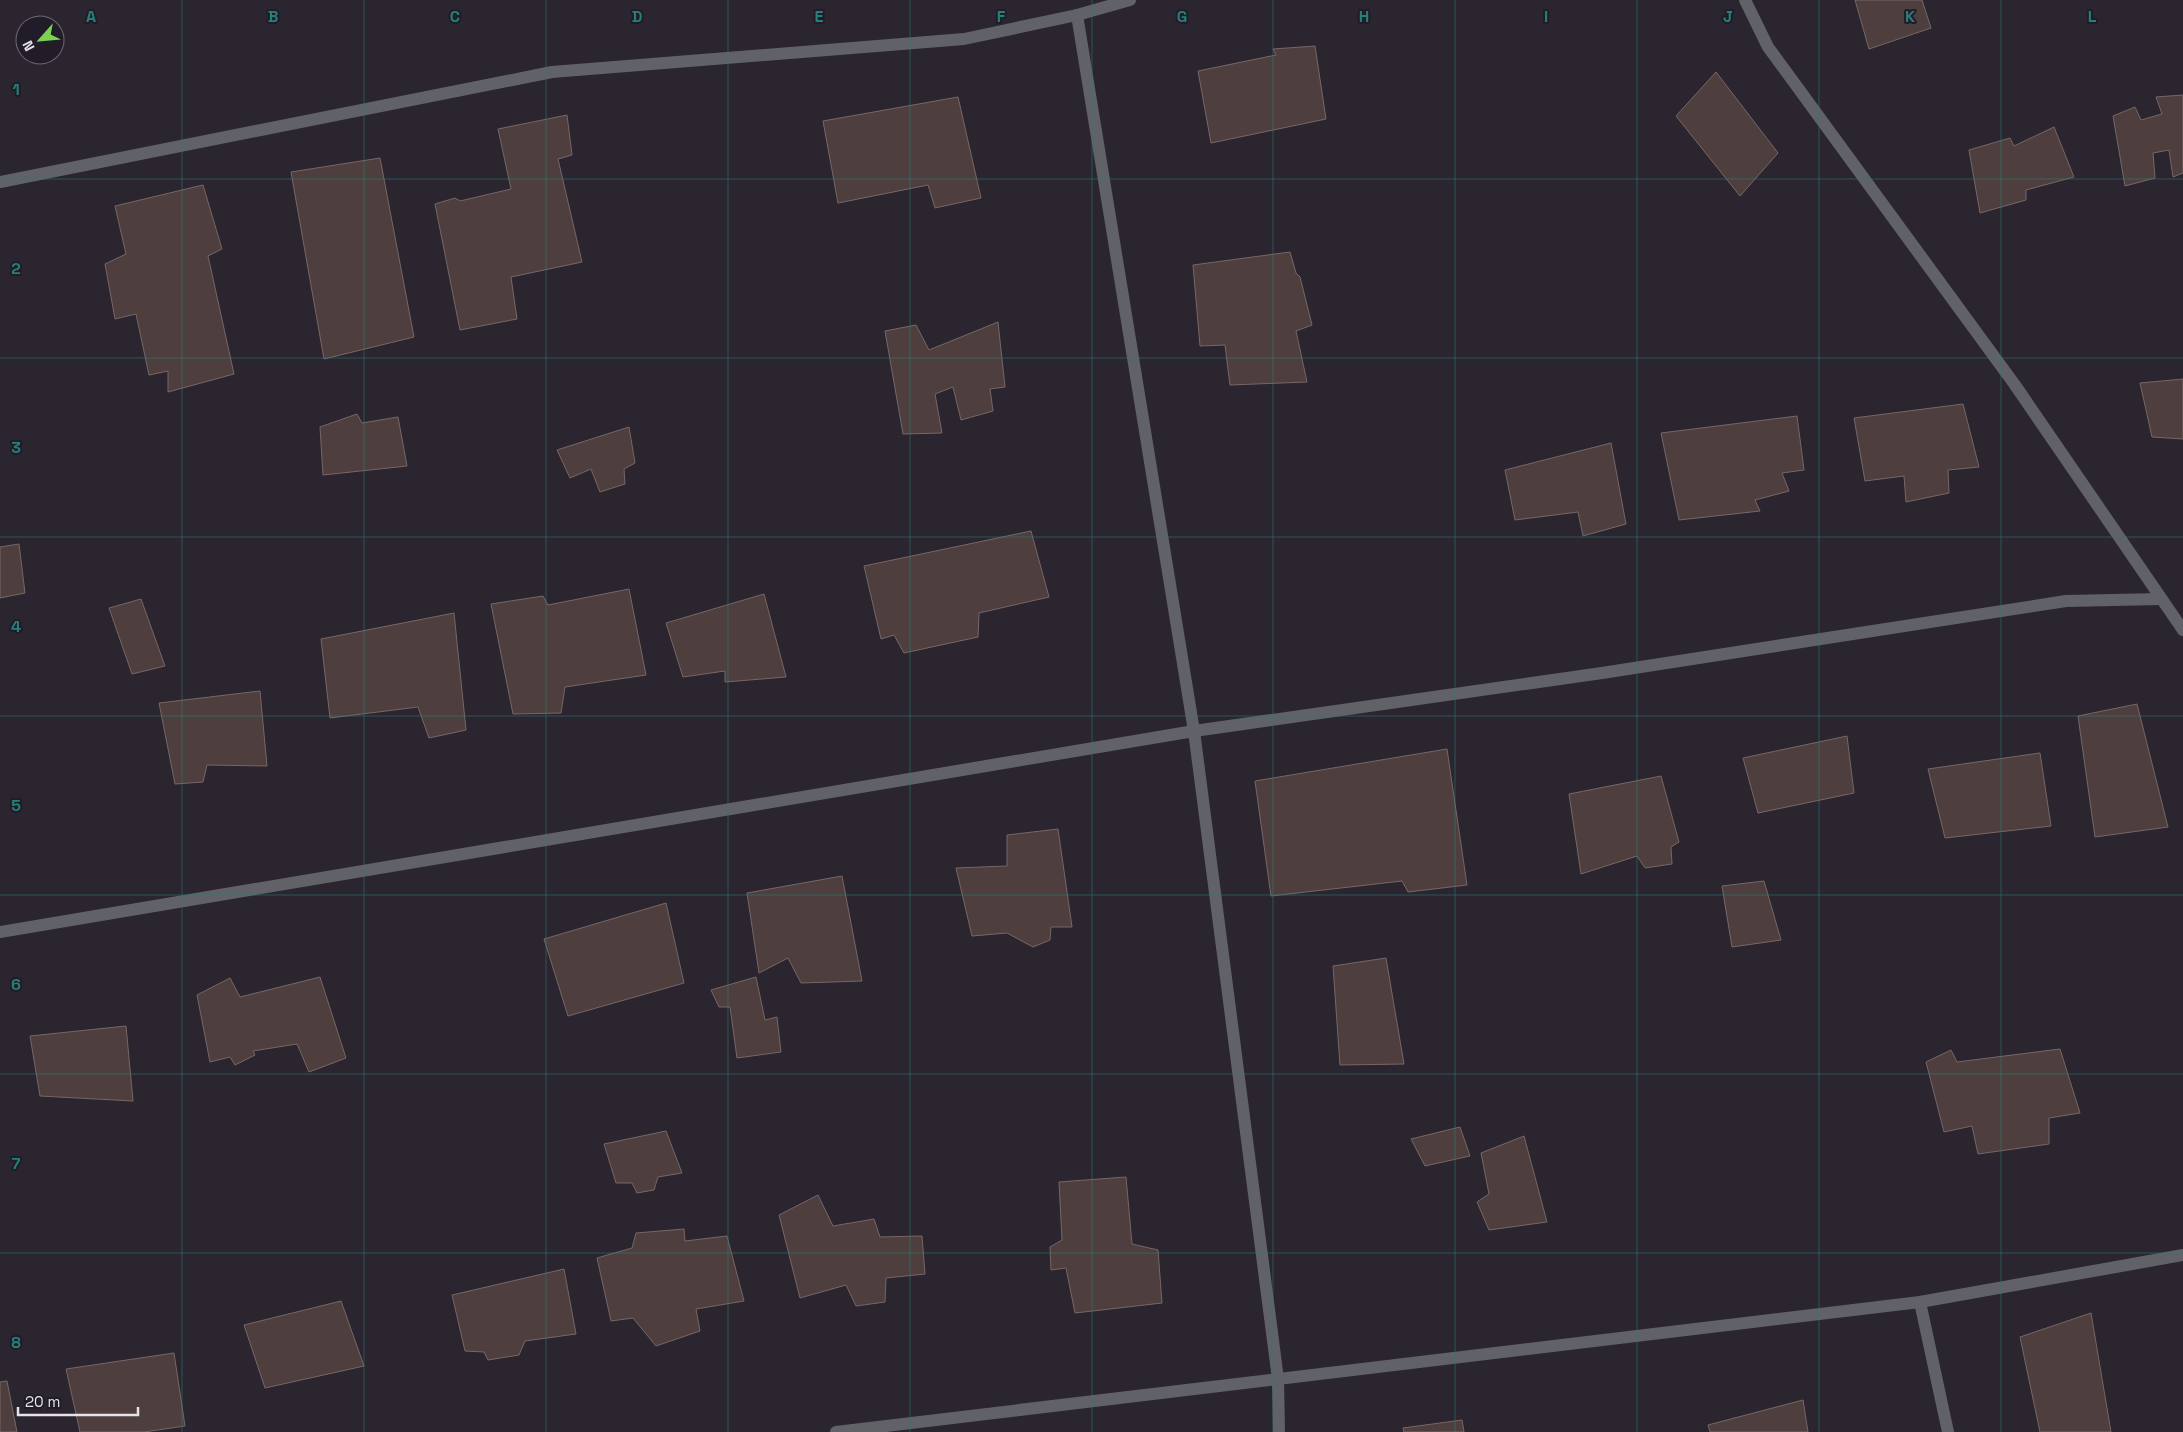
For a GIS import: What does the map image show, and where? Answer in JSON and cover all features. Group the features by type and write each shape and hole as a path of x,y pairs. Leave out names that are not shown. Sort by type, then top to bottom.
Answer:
{"street":[{"path":"0,182 552,72 964,39 1077,15 1130,0"},
{"path":"1744,0 1768,47 2015,385 2183,630"},
{"path":"1077,15 1194,731 1278,1379 1280,1432"},
{"path":"0,932 1194,731 1602,673 2066,601 2160,599"},
{"path":"836,1432 1920,1302 2183,1255"},
{"path":"1920,1302 1948,1432"}],"building":[{"path":"1855,0 1922,0 1931,28 1869,49"},
{"path":"1315,46 1326,119 1211,143 1198,71 1276,55 1273,49"},
{"path":"1716,72 1778,153 1740,196 1676,116"},
{"path":"2183,95 2183,173 2173,177 2169,150 2153,153 2155,178 2125,186 2113,116 2135,107 2141,120 2162,114 2156,97"},
{"path":"958,97 981,198 935,208 928,185 838,203 823,121"},
{"path":"567,115 572,155 558,159 582,262 511,277 517,319 460,330 435,204 455,198 460,201 511,189 498,129"},
{"path":"2054,127 2074,177 2026,190 2026,200 1980,213 1969,150 2010,138 2014,146"},
{"path":"380,158 414,337 324,359 291,172"},
{"path":"203,185 222,249 208,256 234,374 168,392 168,371 149,375 136,314 115,319 105,264 126,254 115,206"},
{"path":"1290,252 1296,273 1300,277 1312,325 1296,331 1307,382 1230,385 1225,345 1200,346 1193,265"},
{"path":"998,322 1005,387 990,389 993,411 961,420 953,387 935,394 942,433 903,434 885,331 916,325 929,350"},
{"path":"2183,379 2183,439 2152,437 2140,383"},
{"path":"1963,404 1979,467 1948,470 1949,493 1906,502 1904,476 1865,481 1854,418"},
{"path":"357,414 362,423 398,417 407,466 323,475 320,427"},
{"path":"1797,416 1804,470 1782,473 1789,491 1755,500 1760,511 1679,520 1661,433"},
{"path":"629,427 635,463 624,469 625,484 600,492 591,469 570,478 557,450"},
{"path":"1611,443 1626,524 1583,536 1578,512 1515,520 1505,470"},
{"path":"1031,531 1049,597 979,613 978,637 904,653 894,635 881,639 864,566"},
{"path":"19,544 25,593 0,598 0,547"},
{"path":"629,589 646,675 565,687 561,713 513,714 491,604 543,596 548,605"},
{"path":"764,594 786,677 725,682 725,671 683,677 666,623"},
{"path":"141,599 165,666 132,674 109,608"},
{"path":"454,613 466,730 429,738 418,707 330,718 321,639"},
{"path":"260,691 267,766 207,765 203,782 175,784 159,703"},
{"path":"2137,704 2168,827 2095,837 2078,716"},
{"path":"1847,736 1854,793 1758,813 1743,758"},
{"path":"1447,749 1467,885 1408,892 1402,881 1271,896 1255,781"},
{"path":"2040,753 2051,826 1945,838 1928,769"},
{"path":"1661,776 1679,842 1671,847 1672,864 1645,868 1637,856 1581,874 1569,794"},
{"path":"1058,829 1072,927 1051,927 1050,940 1033,947 1007,933 972,936 956,868 1007,866 1007,835"},
{"path":"842,876 862,981 801,983 788,958 759,973 747,893"},
{"path":"1764,881 1781,940 1732,947 1722,886"},
{"path":"666,903 684,983 568,1016 544,939"},
{"path":"1386,958 1404,1064 1340,1065 1333,966"},
{"path":"320,977 346,1058 309,1072 297,1044 253,1051 255,1055 235,1065 230,1057 210,1062 197,995 230,978 240,997"},
{"path":"756,977 765,1020 777,1017 781,1052 737,1058 730,1007 719,1007 711,990"},
{"path":"126,1026 133,1101 40,1096 30,1036"},
{"path":"2060,1049 2080,1113 2049,1118 2049,1144 1978,1154 1972,1126 1944,1132 1926,1062 1951,1050 1957,1062"},
{"path":"1460,1127 1470,1156 1425,1166 1411,1139"},
{"path":"666,1131 682,1173 658,1177 654,1190 637,1193 632,1183 616,1183 604,1144"},
{"path":"1524,1136 1547,1222 1489,1230 1477,1202 1489,1194 1481,1153"},
{"path":"1126,1177 1132,1244 1158,1250 1162,1303 1075,1313 1066,1268 1051,1270 1050,1247 1062,1240 1059,1182"},
{"path":"818,1195 833,1226 874,1219 880,1237 922,1236 925,1274 886,1278 885,1302 856,1306 846,1285 800,1298 779,1215"},
{"path":"684,1229 685,1241 727,1236 744,1301 696,1309 700,1331 656,1346 633,1318 611,1321 597,1258 632,1248 636,1233"},
{"path":"564,1269 576,1334 525,1341 519,1355 488,1360 484,1352 465,1351 452,1295"},
{"path":"341,1301 364,1366 265,1388 244,1325"},
{"path":"2091,1313 2111,1432 2040,1432 2020,1337"},
{"path":"174,1353 185,1426 144,1432 80,1432 66,1369"},
{"path":"7,1381 17,1432 0,1432 0,1382"},
{"path":"1803,1400 1808,1432 1710,1432 1708,1425"},
{"path":"1462,1420 1464,1432 1404,1432 1403,1428"}]}
